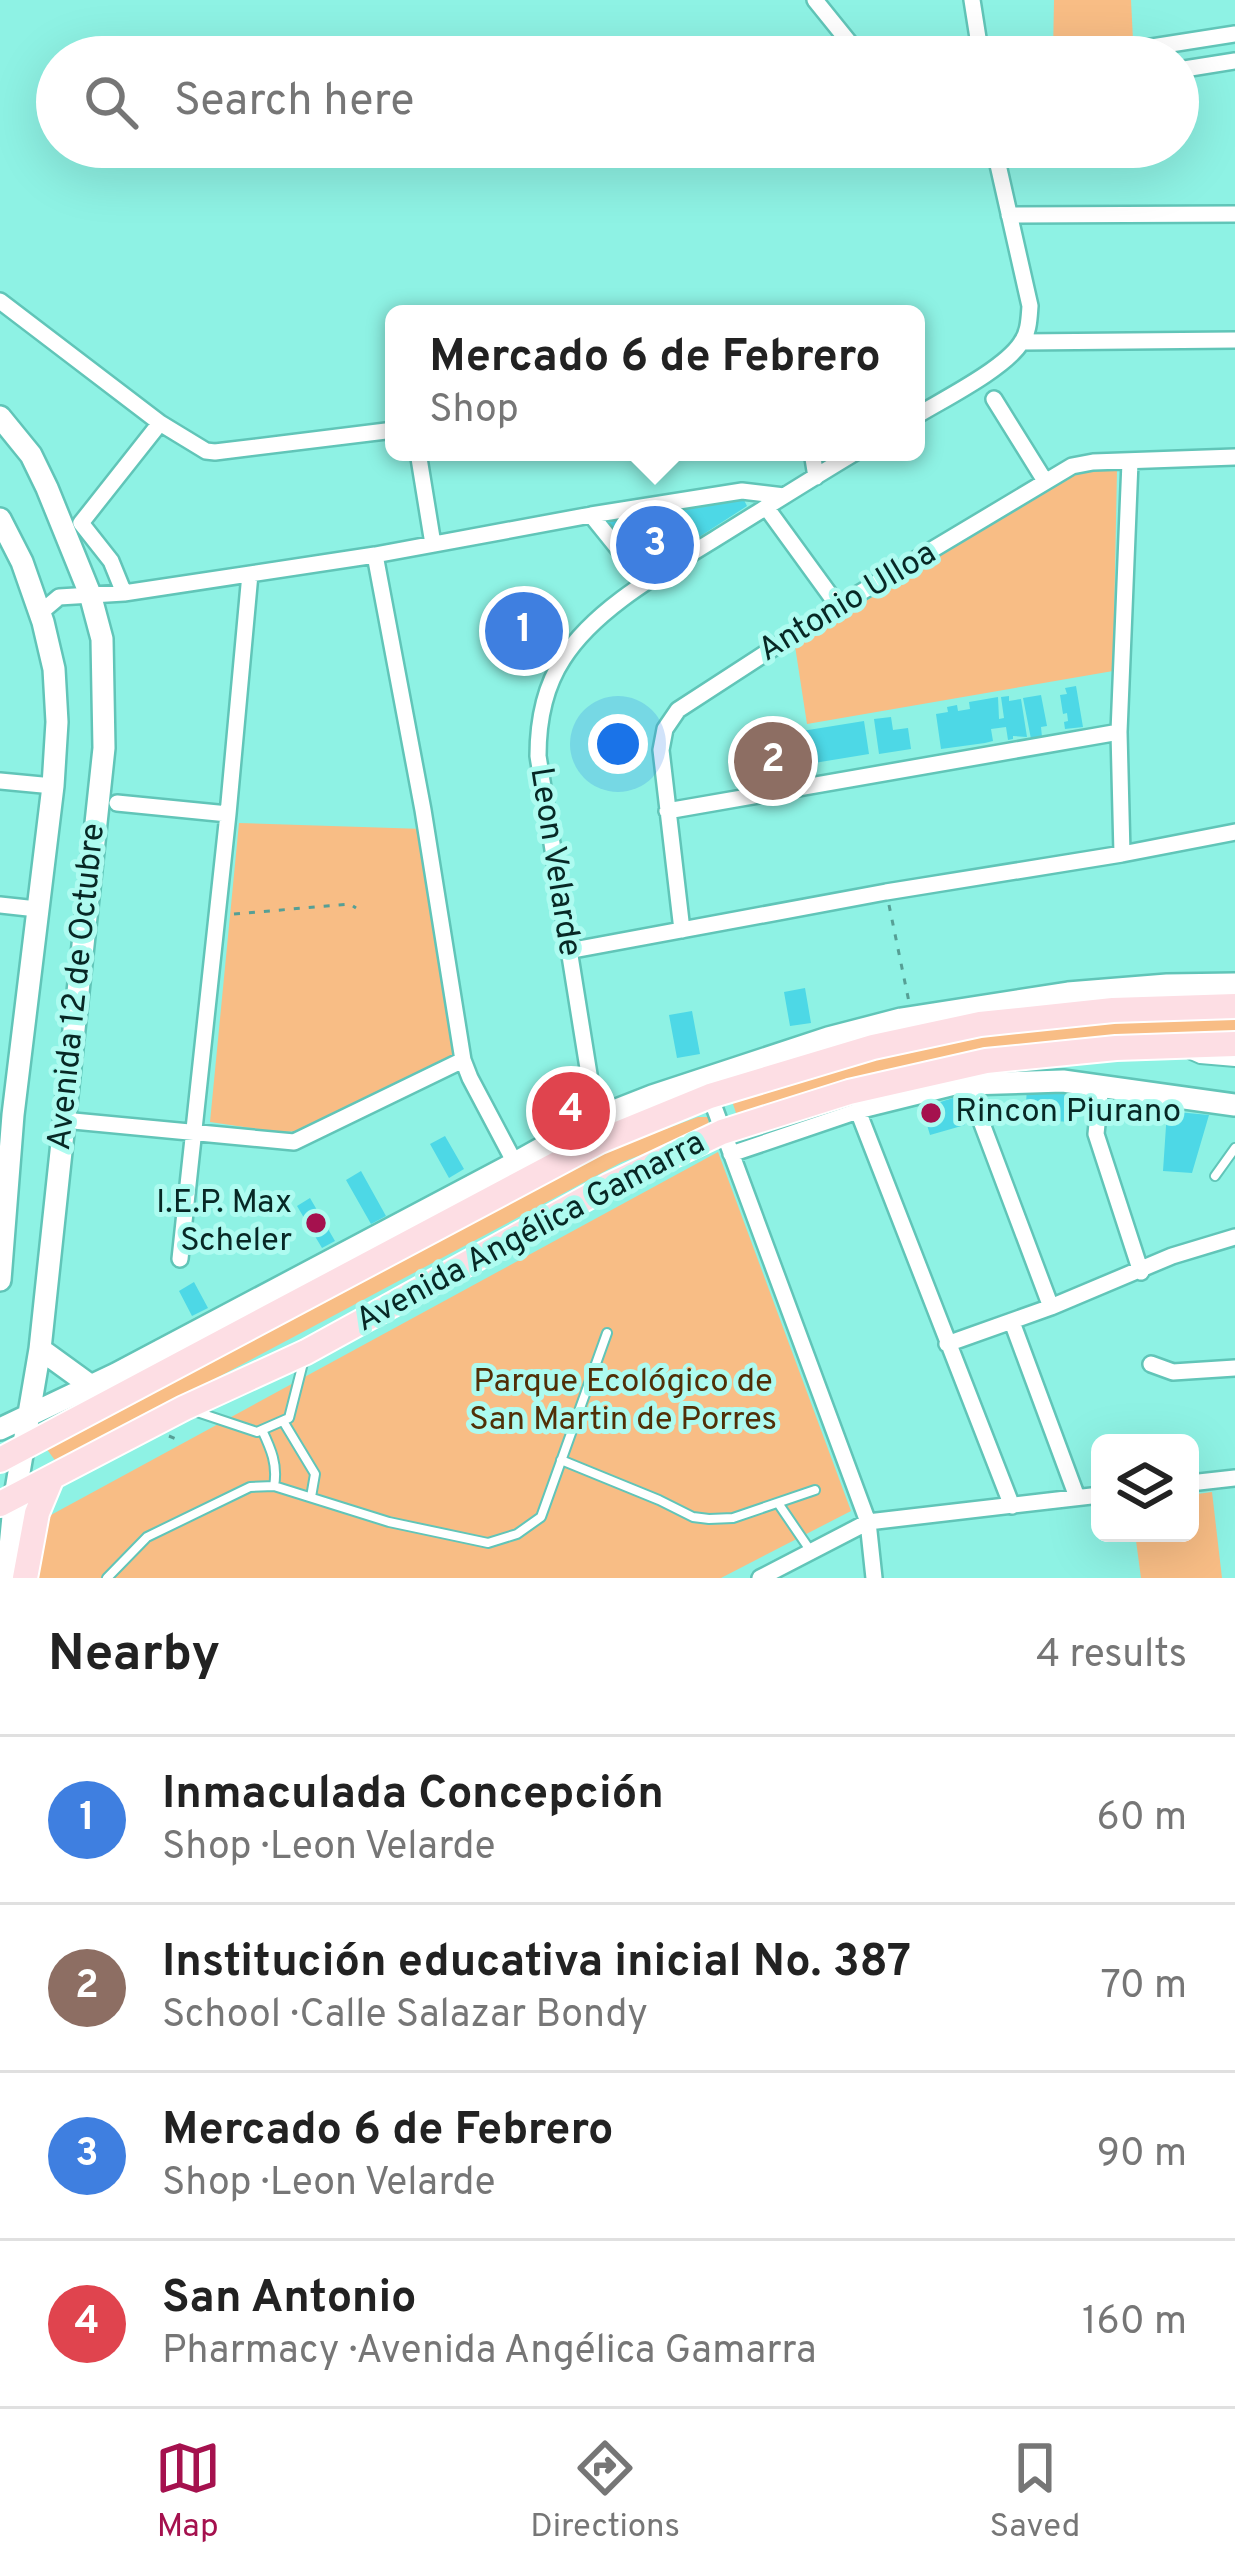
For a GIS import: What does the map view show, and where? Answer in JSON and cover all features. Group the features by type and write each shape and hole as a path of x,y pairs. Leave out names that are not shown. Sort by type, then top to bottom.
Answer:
{"main road":[{"name":"Avenida 12 de Octubre","path":"0,417 31,455 90,594 102,639 104,748 40,1349 23,1448 8,1500 7,1578"},
{"name":"Avenida 12 de Octubre","path":"0,519 40,613 54,669 57,722 1,1265"},
{"name":"Avenida Angélica Gamarra","path":"0,1460 652,1096 828,1037 912,1017 1068,993 1235,984"},
{"name":"Avenida Angélica Gamarra","path":"0,1429 515,1163 598,1129 873,1047 980,1024 1113,1010 1235,1006"},
{"name":"Avenida Angélica Gamarra","path":"8,1500 184,1408 306,1352 608,1186 849,1092 943,1069 1040,1054 1235,1044"},
{"path":"943,1069 971,1096 986,1061"},
{"name":"Avenida Angélica Gamarra","path":"971,1096 1039,1080 1235,1105"},
{"path":"40,1349 91,1386"},
{"path":"25,1578 37,1513 52,1477"}],"street":[{"path":"815,0 844,36"},
{"path":"972,0 978,36"},
{"path":"1199,40 1235,34"},
{"path":"1199,67 1235,61"},
{"path":"925,410 1004,361 1023,342 1029,324 1030,306 999,168"},
{"path":"1009,215 1235,214"},
{"path":"0,301 160,423 206,451 385,431"},
{"path":"1023,342 1235,340"},
{"path":"994,399 1045,482"},
{"path":"81,523 160,423"},
{"name":"Antonio Ulloa","path":"682,930 662,750 664,729 678,710 838,606 1072,466 1235,457"},
{"path":"419,461 433,544"},
{"path":"813,461 816,477"},
{"name":"Leon Velarde","path":"598,1129 538,755 548,687 564,656 595,622 645,582 842,461"},
{"path":"1122,854 1119,731 1130,462"},
{"path":"47,488 111,561 124,593"},
{"path":"40,613 59,597 124,593 375,555 742,491 784,496"},
{"path":"766,507 838,606"},
{"path":"591,515 645,582"},
{"path":"375,555 463,1060 515,1163"},
{"path":"180,1259 250,574"},
{"path":"667,811 1119,731"},
{"path":"0,781 53,786"},
{"path":"117,803 228,814"},
{"path":"568,952 1235,832"},
{"path":"0,905 38,910"},
{"path":"1039,1080 1040,1054"},
{"path":"63,1120 294,1142 463,1060"},
{"path":"1100,1085 1096,1134 1141,1272"},
{"path":"710,1096 868,1522 874,1578"},
{"path":"971,1096 1051,1307"},
{"name":"Avenida Angélica Gamarra","path":"727,1143 857,1111 971,1096"},
{"path":"857,1111 1012,1506"},
{"path":"947,1344 1141,1272 1172,1256 1235,1237"},
{"path":"1012,1322 1078,1497"},
{"path":"1151,1364 1172,1372 1235,1368"},
{"path":"1199,1483 1235,1478"},
{"path":"760,1578 868,1522 1091,1496"}],"lane":[{"path":"1167,1045 1199,1059 1235,1063"},
{"path":"1215,1176 1235,1148"},
{"path":"107,1578 158,1530 250,1487 274,1486 389,1522 488,1544 517,1534 541,1517 607,1333"},
{"path":"184,1408 257,1432 289,1418 306,1352"},
{"path":"283,1420 315,1474 310,1497"},
{"path":"262,1430 274,1453 274,1486"},
{"path":"561,1460 693,1517 733,1518 815,1490"},
{"path":"778,1503 810,1552"}],"path":[{"path":"886,892 912,1017"},
{"path":"226,914 350,904 356,908"}],"green space":[{"path":"1054,0 1131,0 1133,36 1053,36"},
{"path":"1095,468 1117,470 1113,671 807,724 795,646 1049,485"},
{"path":"239,823 424,829 461,1054 305,1131 210,1122"},
{"path":"1235,1015 1235,1038 1108,1042 738,1119 731,1098 937,1039 1071,1022"},
{"path":"698,1117 710,1117 706,1131 622,1162 57,1463 43,1444 606,1151"},
{"name":"Parque Ecológico de San Martin de Porres","path":"718,1152 851,1511 721,1578 32,1578 38,1522"},
{"path":"1212,1492 1222,1578 1141,1578 1136,1542 1199,1542 1199,1494"}],"building":[{"path":"741,494 747,506 645,572 602,518"},
{"path":"519,610 550,650 540,669 519,673 509,612"},
{"path":"1076,686 1083,727 1065,729 1067,713 1063,714 1060,695 1067,694 1065,688"},
{"path":"1041,695 1047,726 1041,727 1042,737 1031,739 1023,698"},
{"path":"1009,696 1009,701 1021,699 1027,737 1008,740 1006,727 991,729 993,741 941,749 936,714 957,705 958,711 970,709 969,702 998,697 999,719 1004,718 1001,697"},
{"path":"891,717 893,730 908,728 911,749 879,754 874,719"},
{"path":"864,721 869,754 808,764 802,731"},
{"path":"805,988 811,1023 790,1026 784,992"},
{"path":"692,1011 700,1054 677,1058 669,1015"},
{"path":"563,1069 578,1103 574,1113 545,1125 536,1102 547,1097 539,1080"},
{"path":"1027,1087 1070,1090 1077,1097 1075,1122 1025,1120"},
{"path":"956,1097 965,1125 930,1135 922,1108"},
{"path":"1167,1111 1209,1115 1192,1173 1163,1171"},
{"path":"445,1136 464,1169 449,1178 430,1144"},
{"path":"361,1171 386,1216 371,1224 346,1180"},
{"name":"I.E.P. Max Scheler","path":"310,1198 335,1241 322,1248 297,1206"},
{"path":"194,1282 208,1308 192,1316 179,1291"}],"place":[{"name":"Mercado 6 de Febrero","path":"655,545"},
{"name":"Inmaculada Concepción","path":"524,631"},
{"name":"Institución educativa inicial No. 387","path":"773,761"},
{"name":"San Antonio","path":"571,1111"},
{"name":"Rincon Piurano","path":"931,1113"},
{"name":"I.E.P. Max Scheler","path":"316,1223"}]}
